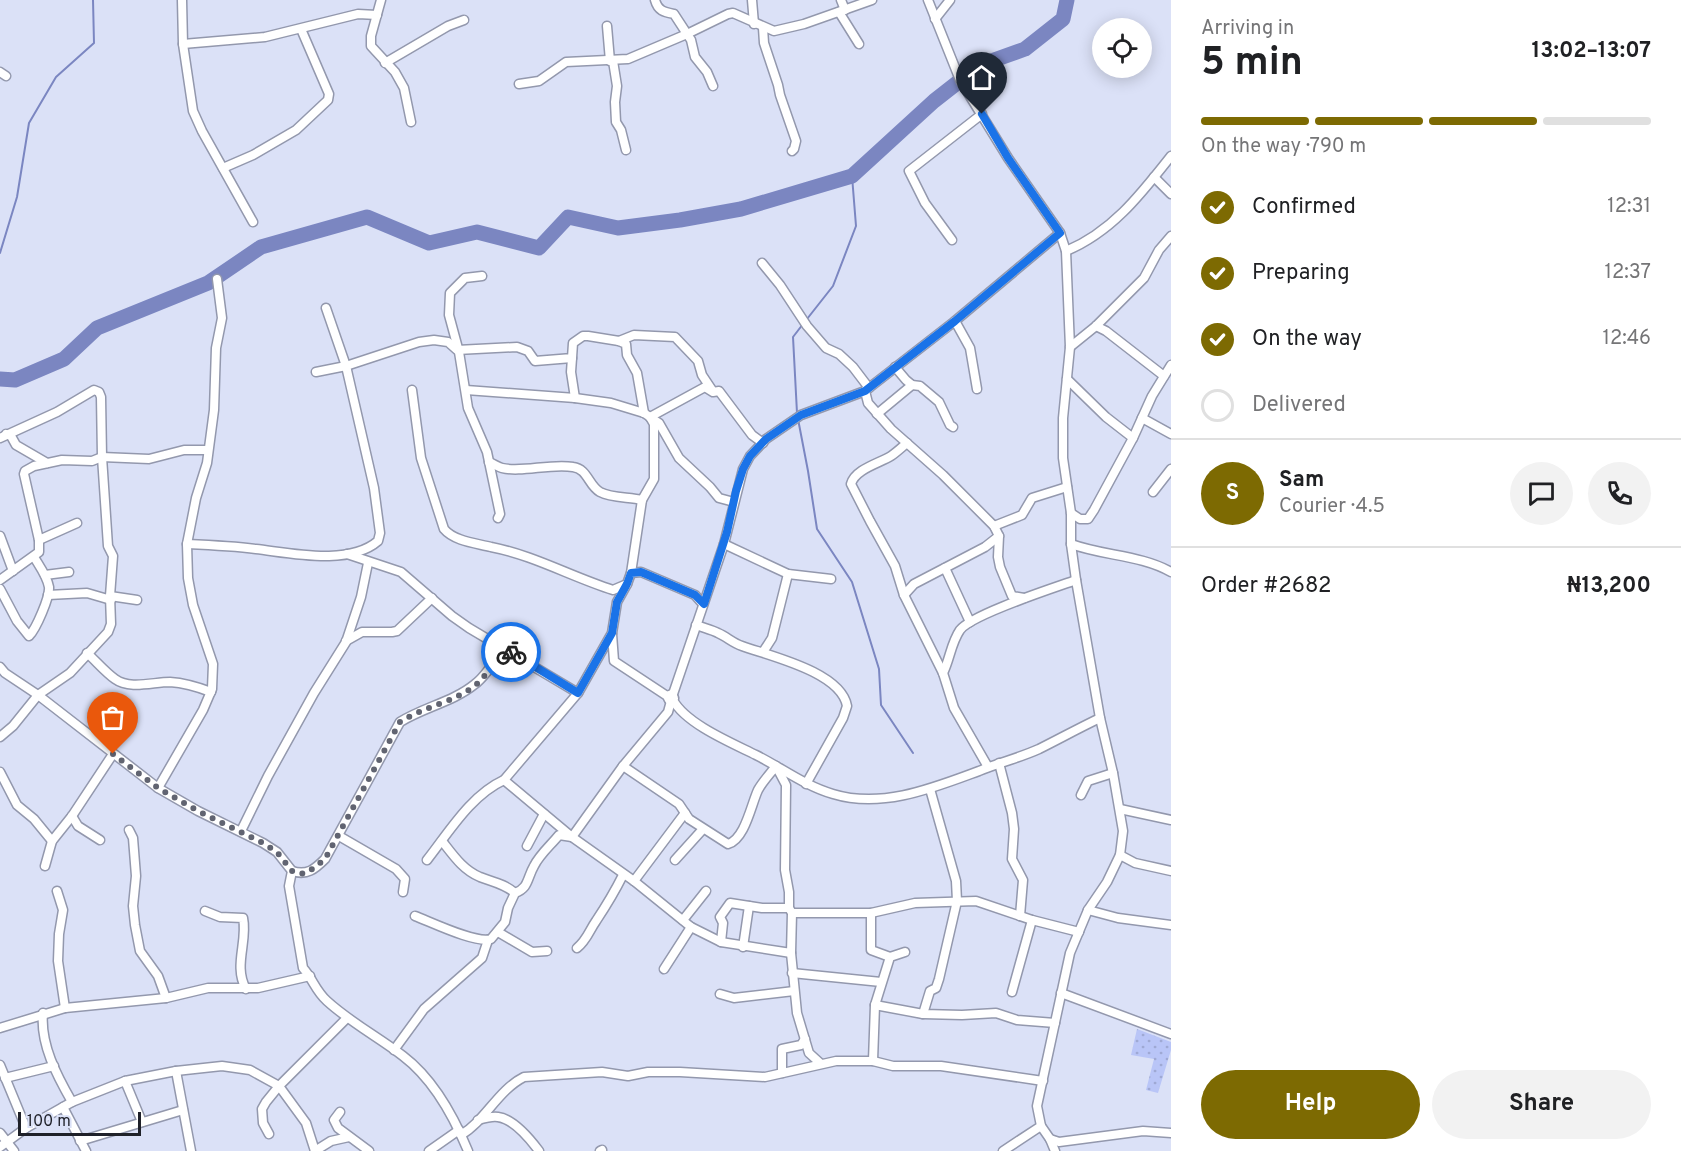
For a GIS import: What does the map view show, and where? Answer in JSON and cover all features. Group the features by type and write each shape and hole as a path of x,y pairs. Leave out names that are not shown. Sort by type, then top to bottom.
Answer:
{"street":[{"path":"183,0 183,44 193,111 253,222"},
{"path":"381,0 371,36 371,46 395,72 404,88 411,122"},
{"path":"655,0 663,12 674,14 691,40 695,57 707,72 713,86"},
{"path":"752,0 758,26 796,141 795,149 792,151"},
{"path":"841,0 842,11 859,44"},
{"path":"519,84 539,81 566,62 628,59 733,13 758,26 774,31 872,0"},
{"path":"928,0 963,84 1008,158 1060,233 1066,251 1070,347 1063,458 1071,513 1071,544 1100,718 1123,831 1119,855 1107,882 1088,910 1070,953 1061,993 1037,1106 1041,1126 1050,1139 1054,1151"},
{"path":"935,19 950,0"},
{"path":"183,44 266,37 358,14 377,15"},
{"path":"386,63 448,26 464,20"},
{"path":"607,26 611,61 617,86 616,122 621,130 626,150"},
{"path":"223,168 253,155 296,130 328,100 329,94 301,29"},
{"path":"952,240 926,203 909,171 982,114"},
{"path":"1066,251 1099,235 1124,212 1171,156"},
{"path":"1154,177 1171,194"},
{"path":"572,837 623,766 668,712 724,544 743,469 750,456 783,426 801,415 867,389 955,321 1060,233"},
{"path":"1070,347 1096,326 1144,278 1158,250 1171,236"},
{"path":"762,263 780,285 807,326 826,348 840,354 853,367 867,389 868,403 877,414 943,475 993,526 999,536 998,557 1002,573 1012,596 1024,598"},
{"path":"482,276 465,278 450,293 449,315 468,408 489,462 500,513 498,518"},
{"path":"158,788 211,692 213,664 193,605 188,578 187,544 196,498 207,463 213,410 216,348 222,318 217,279"},
{"path":"187,544 255,549 309,557 347,554 375,544 381,532 374,488 346,366 326,308"},
{"path":"955,321 970,348 977,389"},
{"path":"1096,326 1106,331 1164,376"},
{"path":"619,341 634,335 675,337 698,361 702,375 713,392"},
{"path":"575,398 571,372 573,342 583,336 626,344 627,355 637,373 647,415 654,424 654,479 642,500 631,573 617,602 612,633 614,661 671,698 689,717 727,741 806,784 832,794 881,800 930,789 1037,750 1100,718"},
{"path":"316,372 346,366 419,342 434,340 448,342 457,350 516,347 528,351 535,361 572,358"},
{"path":"1071,513 1080,519 1088,519 1171,365"},
{"path":"895,367 912,385 920,386 939,402 953,427"},
{"path":"1067,380 1106,417 1133,438"},
{"path":"877,414 912,385"},
{"path":"647,415 705,387 713,392 719,391 752,435 763,443"},
{"path":"0,737 13,726 38,695 70,673 108,632 111,624 113,556 108,546 99,392 94,390 57,412 3,436"},
{"path":"412,390 421,458 444,529 450,535 518,554 613,590 627,584"},
{"path":"466,390 575,398 610,403 647,415 659,423 679,458 719,498 734,502"},
{"path":"1142,418 1171,434"},
{"path":"3,436 11,436 16,445 47,463"},
{"path":"907,443 890,457 879,461 852,479 851,484 895,566 904,595 943,673 954,708 988,767"},
{"path":"0,580 39,552 39,540 25,471 34,466 62,460 92,461 102,457 149,459 184,450 207,450"},
{"path":"489,462 504,469 543,466 575,467 583,470 595,489 602,493 642,500"},
{"path":"1153,492 1170,474"},
{"path":"993,526 1022,515 1032,498 1067,487"},
{"path":"39,540 77,523"},
{"path":"0,536 14,571"},
{"path":"904,595 914,584 985,547 999,536"},
{"path":"724,544 788,574 831,579"},
{"path":"1071,544 1092,552 1124,556 1161,566 1171,572"},
{"path":"347,554 368,563 401,572 469,628 578,693"},
{"path":"0,589 17,621 29,636 34,630 49,589 45,575 34,557"},
{"path":"241,831 268,776 314,693 346,642 361,597 368,563"},
{"path":"945,568 970,622"},
{"path":"45,575 69,572"},
{"path":"631,573 641,572 695,595 704,604"},
{"path":"763,652 772,638 788,574"},
{"path":"943,673 962,627 1024,598 1076,580"},
{"path":"48,595 87,593 137,600"},
{"path":"346,642 362,632 397,631 432,598"},
{"path":"696,625 720,633 730,642 808,669 826,679 843,695 848,706 806,784"},
{"path":"427,860 462,816 486,790 504,780 578,693 612,633"},
{"path":"0,667 158,788 277,852 292,871 299,874 315,869 325,859 400,722 465,692 478,683 504,648"},
{"path":"87,653 114,679 121,682 189,684 211,692"},
{"path":"45,866 52,841 72,816 113,754"},
{"path":"999,763 1012,813 1014,829 1012,859 1023,880 1020,916"},
{"path":"623,766 679,804 685,813 724,844 732,843 745,825 762,784 776,766"},
{"path":"776,766 786,785 785,870 791,911 792,973 797,1013 809,1053 820,1063"},
{"path":"0,772 17,805 34,819 52,841"},
{"path":"1081,795 1088,781 1113,773"},
{"path":"504,780 572,837 623,876 634,881 691,927 721,942 791,953"},
{"path":"923,1014 930,991 936,988 939,979 957,901 956,881 930,789"},
{"path":"1120,809 1171,820"},
{"path":"634,881 685,813"},
{"path":"526,846 544,814"},
{"path":"72,816 78,826 100,840"},
{"path":"675,860 703,829"},
{"path":"129,830 133,838 136,878 133,906 140,951 158,976 166,998"},
{"path":"394,1050 424,1009 482,958 488,940 505,922 515,893 523,890 530,879 533,867 559,835 572,837"},
{"path":"339,836 396,869 405,879 403,892"},
{"path":"442,841 464,867 478,876 507,886 515,893"},
{"path":"1119,855 1135,862 1171,871"},
{"path":"292,871 290,889 303,968 310,976 312,984 326,1001 394,1050 424,1076 460,1132 468,1151"},
{"path":"577,948 584,942 604,911 623,876"},
{"path":"57,891 63,910 58,961 65,1008"},
{"path":"683,921 706,891"},
{"path":"721,942 723,923 720,916 730,903 791,911 871,913 915,903 957,901 986,903 1032,920 1079,932"},
{"path":"743,947 749,906"},
{"path":"1088,910 1118,918 1171,925"},
{"path":"205,911 220,917 243,918 245,929 240,965 241,980 246,988"},
{"path":"871,913 872,950 890,957 906,952"},
{"path":"415,915 450,930 488,940"},
{"path":"1012,992 1032,920"},
{"path":"664,969 691,927"},
{"path":"498,932 532,952 547,951"},
{"path":"873,1061 875,1005 890,957"},
{"path":"792,973 881,982"},
{"path":"0,1028 65,1008 166,998 208,988 258,988 310,976"},
{"path":"720,994 734,998 794,991"},
{"path":"1061,993 1171,1034"},
{"path":"875,1005 923,1014 962,1015 996,1012 1017,1020 1055,1023"},
{"path":"43,1013 41,1029 54,1066 72,1102"},
{"path":"269,1134 263,1124 262,1109 279,1086 347,1018"},
{"path":"782,1073 782,1049 801,1045 805,1039"},
{"path":"429,1151 460,1132 471,1129 513,1083 524,1077 602,1072 628,1076 648,1072 681,1072 765,1077 820,1063 873,1061 893,1065 941,1066 1043,1081"},
{"path":"0,1065 26,1128"},
{"path":"5,1078 54,1066"},
{"path":"4,1144 26,1128 72,1102 125,1081 176,1071 222,1066 250,1070 279,1086 306,1123 315,1151 331,1141 349,1137"},
{"path":"176,1071 191,1151"},
{"path":"125,1081 142,1122"},
{"path":"63,1107 86,1151"},
{"path":"80,1141 183,1110"},
{"path":"340,1112 334,1123 369,1151"},
{"path":"477,1121 494,1116 501,1117 530,1138 539,1151"},
{"path":"1003,1151 1041,1126"},
{"path":"1050,1139 1059,1142 1143,1131 1171,1133"},
{"path":"0,1133 4,1144 14,1151"}],"shaded area":[{"path":"1137,1029 1171,1042 1171,1050 1158,1093 1146,1090 1154,1059 1131,1055"}],"waterway":[{"path":"0,253 17,197 29,123 56,77 94,43 93,0"},
{"path":"0,379 15,380 64,359 97,328 208,283 261,247 367,217 429,243 477,232 539,248 568,217 618,228 680,220 741,209 852,176 934,101 980,65 1025,49 1063,19 1067,0"},
{"path":"807,319 833,286 856,226 852,176"},
{"path":"797,413 793,337 803,324"},
{"path":"798,419 817,529 852,582 879,669 881,705 913,753"}],"way so far":[{"path":"113,754 158,788 277,852 292,871 299,874 307,873 325,859 400,722 465,692 478,683 504,648 511,652"}],"route":[{"path":"511,652 578,693 612,633 617,602 631,573 641,572 699,597 704,604 731,520 743,469 750,456 766,439 801,415 865,391 955,321 1060,233 1008,158 982,114"}]}
